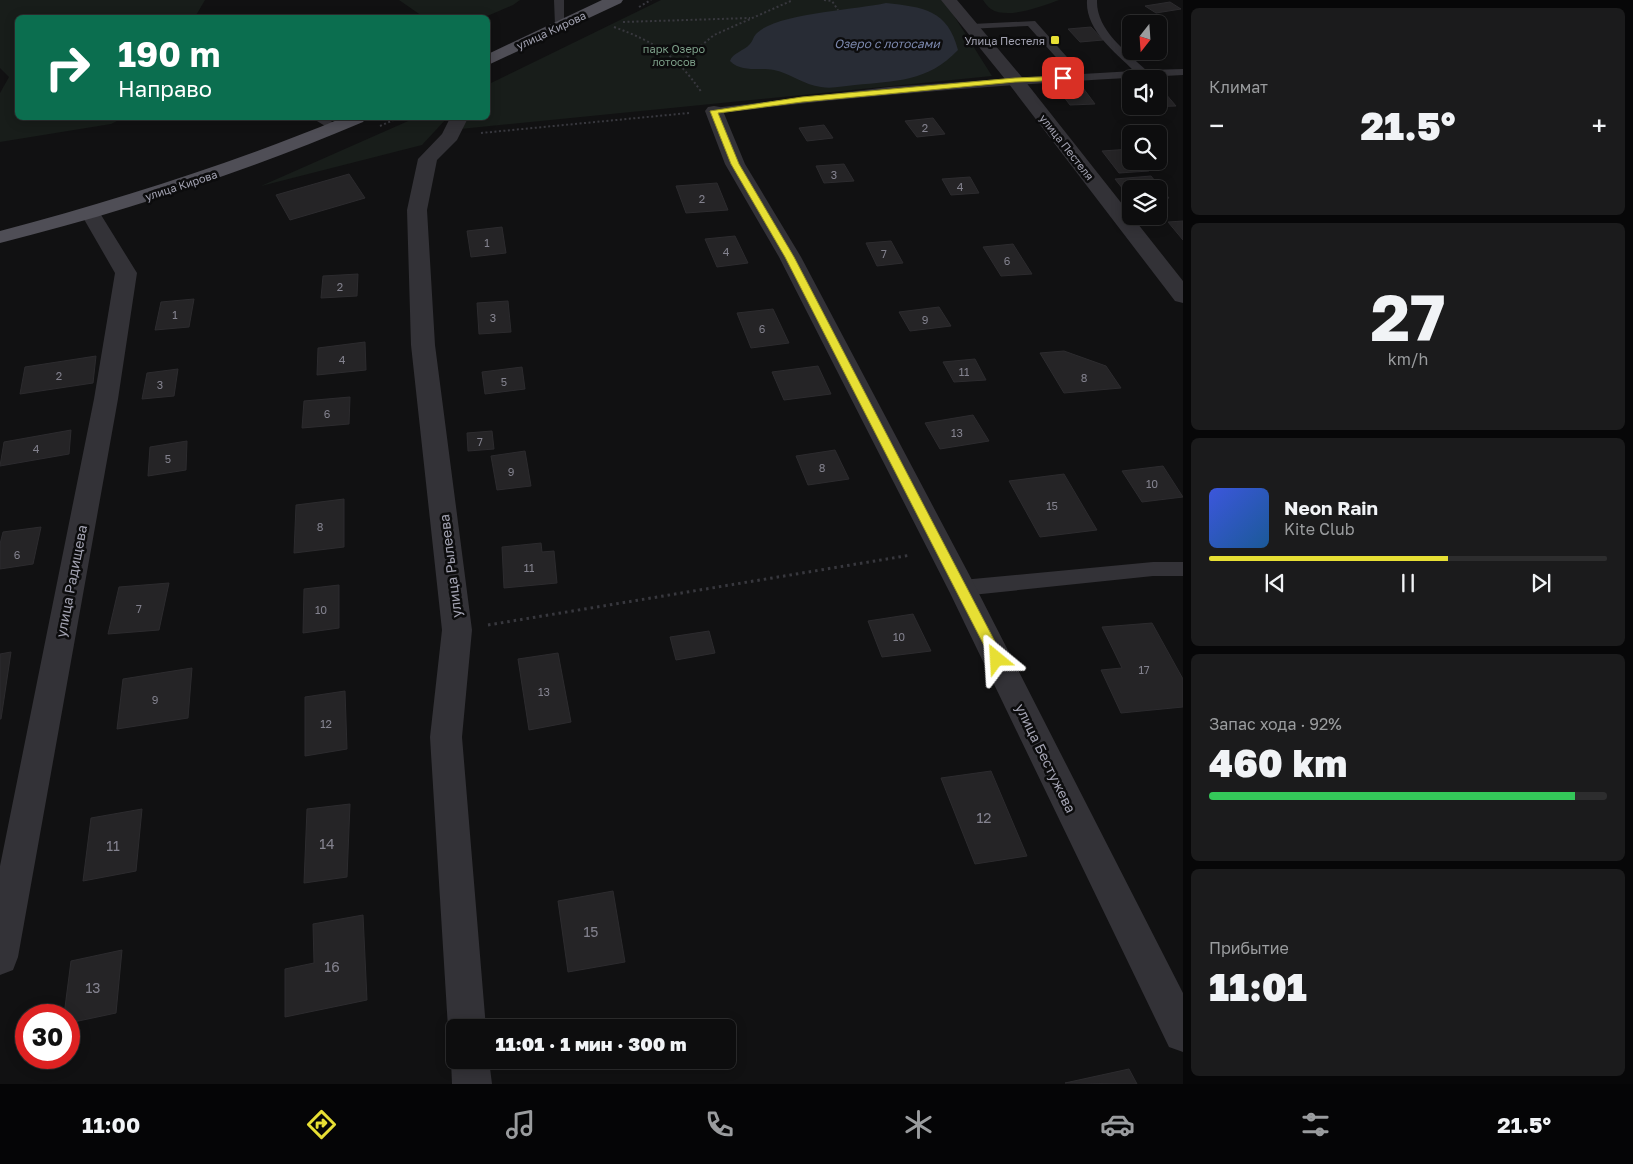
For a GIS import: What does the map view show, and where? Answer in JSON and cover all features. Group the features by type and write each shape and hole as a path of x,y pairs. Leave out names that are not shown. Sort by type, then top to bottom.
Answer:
{"main road":[{"name":"улица Кирова","path":"490,59 615,0"},
{"name":"улица Кирова","path":"0,238 91,214 219,172 326,122 341,120"}],"street":[{"name":"улица Пестеля","path":"949,0 1015,80 1183,296"},
{"name":"улица Бестужева","path":"714,111 735,164 790,257 962,588 1183,1034"},
{"name":"улица Рылеева","path":"455,127 428,159 417,210 424,346 457,630 446,737 466,1019"},
{"name":"улица Радищева","path":"0,957 104,409 126,273 91,214"},
{"path":"471,1069 472,1084"}],"lane":[{"path":"558,0 560,26"},
{"path":"1092,0 1092,16 1102,31 1139,70"},
{"path":"972,27 1031,23 1080,78"},
{"path":"1167,73 1183,72"},
{"path":"714,111 783,101 1015,80 1122,75"},
{"path":"962,588 1153,569 1183,569"}],"path":[{"path":"680,63 714,35 793,0"},
{"path":"824,0 832,2 838,10"},
{"path":"618,22 750,18"},
{"path":"455,127 714,111 685,67 648,39 613,26"},
{"path":"457,630 941,550"}],"green space":[{"path":"0,0 205,0 196,15 15,15 15,120 119,120 111,124 0,142 0,93 9,77 0,68"},
{"path":"399,0 520,0 490,15 421,15"},
{"name":"парк Озеро лотосов","path":"661,0 944,0 992,76 460,129 467,120 490,120 491,83"},
{"path":"983,0 1059,0 1025,11 1006,13 991,9"},
{"path":"410,120 445,120 422,145 261,186"}],"water":[{"name":"Озеро с лотосами","path":"886,3 911,6 932,13 948,26 958,50 947,61 935,68 910,78 834,88 815,86 774,70 740,67 730,61 733,56 750,44 756,34 780,21 817,13"}],"building":[{"path":"1170,2 1181,9 1156,13 1145,6"},
{"path":"1091,27 1103,40 1080,42 1068,29"},
{"path":"1083,88 1095,104 1070,105 1058,89"},
{"path":"1167,95 1176,106 1167,106"},
{"path":"933,118 945,134 917,137 905,121"},
{"path":"824,125 833,138 807,141 799,128"},
{"path":"1122,150 1122,170 1149,171 1119,173 1102,151"},
{"path":"844,164 854,181 824,183 816,166"},
{"path":"349,174 365,198 290,220 276,195"},
{"path":"1151,176 1154,180 1122,180 1122,188 1115,179"},
{"path":"970,177 979,193 951,195 942,179"},
{"path":"717,183 728,210 686,213 676,186"},
{"path":"1183,221 1183,240 1168,222"},
{"path":"502,227 506,253 471,257 467,231"},
{"path":"735,236 748,263 717,267 705,239"},
{"path":"891,241 903,263 877,266 866,243"},
{"path":"1013,244 1032,274 1001,276 983,247"},
{"path":"358,274 357,296 321,298 323,276"},
{"path":"194,299 189,327 155,330 161,302"},
{"path":"508,301 511,332 479,334 477,303"},
{"path":"939,307 951,326 910,331 899,312"},
{"path":"773,309 789,343 751,348 737,313"},
{"path":"365,342 366,370 317,375 318,348"},
{"path":"1064,351 1106,366 1121,388 1064,393 1040,353"},
{"path":"96,356 93,383 20,394 25,367"},
{"path":"975,359 986,380 954,382 943,362"},
{"path":"818,366 831,394 784,400 772,372"},
{"path":"522,367 525,389 485,394 482,372"},
{"path":"178,369 174,396 142,399 147,373"},
{"path":"350,397 349,424 302,428 304,401"},
{"path":"973,415 989,441 940,449 925,423"},
{"path":"71,430 69,454 0,466 4,442"},
{"path":"492,431 494,449 468,451 467,433"},
{"path":"187,441 186,470 148,476 150,447"},
{"path":"835,450 849,479 808,485 796,456"},
{"path":"525,451 531,486 497,490 491,456"},
{"path":"1163,466 1183,497 1142,502 1122,471"},
{"path":"1064,474 1097,530 1040,537 1009,481"},
{"path":"344,499 344,547 294,553 296,505"},
{"path":"41,527 33,564 0,569 0,544 3,532"},
{"path":"541,543 542,552 554,551 557,583 504,588 502,547"},
{"path":"169,583 159,630 108,634 119,587"},
{"path":"339,585 339,628 303,633 304,589"},
{"path":"913,614 931,651 882,657 868,621"},
{"path":"1152,623 1183,679 1183,707 1121,713 1101,670 1122,668 1102,627"},
{"path":"709,631 715,653 676,660 670,637"},
{"path":"11,652 1,719 0,719 0,654"},
{"path":"558,653 571,722 529,730 518,659"},
{"path":"192,668 188,718 117,729 123,679"},
{"path":"345,691 347,749 305,756 305,697"},
{"path":"991,771 1027,856 975,864 941,778"},
{"path":"350,804 347,877 304,883 307,809"},
{"path":"142,809 136,871 83,881 91,818"},
{"path":"613,891 625,962 568,972 558,901"},
{"path":"363,915 367,1000 285,1017 285,969 314,963 313,924"},
{"path":"122,950 116,1013 80,1021 80,1004 65,1004 71,961"},
{"path":"1129,1069 1137,1084 1065,1083"}],"place":[{"name":"Улица Пестеля","path":"1055,40"}],"route":[{"path":"997,659 790,257 735,164 714,111 783,101 1015,80 1063,78"}]}
